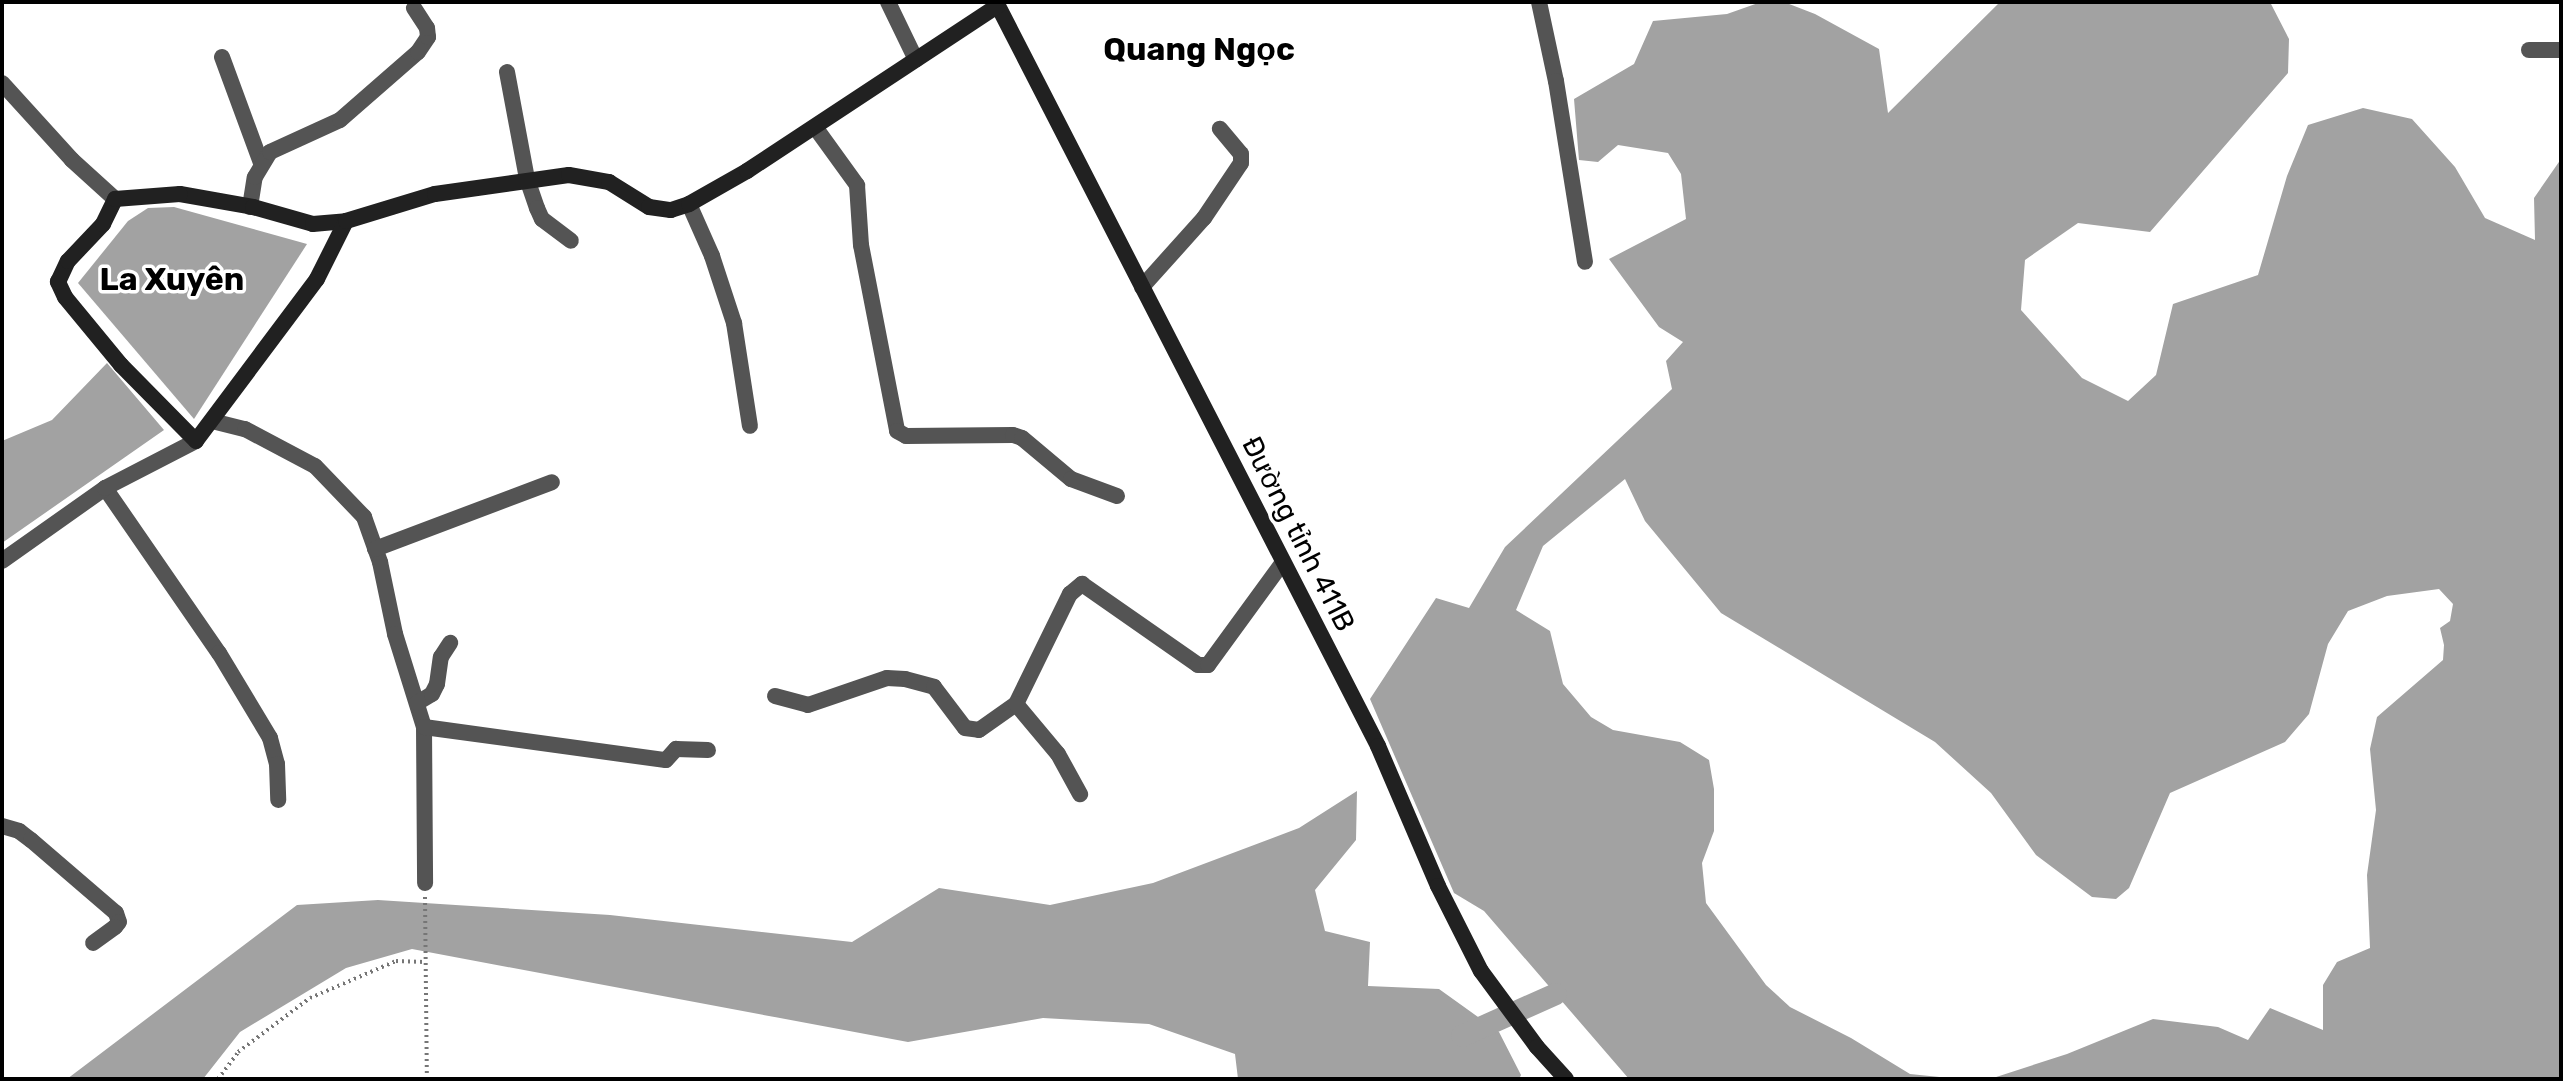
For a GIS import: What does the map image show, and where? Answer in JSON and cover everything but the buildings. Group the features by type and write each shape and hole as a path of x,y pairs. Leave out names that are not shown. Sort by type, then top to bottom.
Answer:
{"street":[{"path":"888,2 916,60"},
{"path":"1539,2 1556,81 1585,262"},
{"path":"2,83 72,160 115,199 180,194 250,207 313,224 346,221 435,194 569,175 609,182 649,207 671,210 689,204 815,127 997,4"},
{"name":"Đường tỉnh 411B","path":"997,4 1378,746 1438,886 1481,971 1537,1047 1566,1079"},
{"path":"261,163 278,148 340,120 418,52 428,37 427,28 414,8"},
{"path":"2529,50 2561,50"},
{"path":"222,57 261,163 250,207"},
{"path":"507,72 527,179 542,219 571,241"},
{"path":"815,127 857,185 861,245 897,431 906,436 1013,435 1022,438 1071,479 1117,496"},
{"path":"1142,287 1204,218 1241,163 1241,154 1220,129"},
{"path":"115,199 103,224 62,269 59,288 121,365 196,441"},
{"path":"689,204 734,323 750,426"},
{"path":"2,561 105,488 196,441 317,279 346,221"},
{"path":"212,421 245,429 315,466 342,490 364,517 424,727 425,883"},
{"path":"375,549 552,482"},
{"path":"105,488 219,653 270,738 277,764 278,800"},
{"path":"775,696 808,705 887,678 905,679 934,687 965,728 972,731 1016,704 1070,594 1082,584 1203,666 1208,665 1283,562"},
{"path":"417,703 432,694 437,684 441,657 450,643"},
{"path":"1016,704 1058,754 1080,794"},
{"path":"424,727 666,760 676,749 708,750"},
{"path":"3,828 19,831 31,840 116,913 119,922 93,943"}],"path":[{"path":"425,883 427,1079"},
{"path":"218,1079 238,1052 310,998 396,961 425,962"}],"shaded area":[{"path":"1761,2 1784,2 1815,14 1879,49 1888,113 2000,2 2270,2 2289,39 2288,73 2150,232 2078,223 2025,260 2021,310 2082,378 2128,401 2156,375 2173,304 2258,275 2287,176 2308,125 2363,108 2412,119 2455,167 2485,218 2535,240 2534,198 2561,159 2561,1079 1990,1079 2067,1054 2153,1019 2218,1027 2248,1040 2270,1008 2323,1030 2323,985 2337,962 2370,948 2367,875 2376,810 2370,749 2377,717 2443,660 2440,628 2450,621 2453,604 2439,589 2387,596 2348,611 2328,644 2309,714 2285,742 2170,793 2129,888 2116,899 2092,897 2036,855 1991,793 1935,742 1721,613 1645,521 1625,479 1543,546 1516,610 1550,631 1563,684 1591,717 1613,730 1680,742 1709,760 1714,789 1714,831 1702,863 1706,903 1766,985 1790,1007 1851,1038 1910,1074 1959,1079 1629,1079 1484,911 1454,893 1370,699 1436,598 1469,608 1505,547 1672,389 1666,361 1683,342 1659,327 1609,259 1686,219 1681,174 1668,153 1618,145 1598,162 1579,160 1574,99 1634,64 1653,21 1727,14"},
{"path":"174,207 307,244 194,419 78,283 128,221 148,208"},
{"path":"107,363 164,430 2,543 2,441 52,420"},
{"path":"1357,791 1356,840 1315,890 1325,931 1370,942 1368,986 1439,989 1499,1032 1521,1075 1519,1079 1238,1079 1235,1054 1149,1024 1043,1018 908,1042 412,949 346,968 240,1032 203,1079 67,1079 297,905 378,900 610,915 852,942 939,888 1050,905 1153,883 1299,828"}],"waterway":[{"path":"1462,1036 1556,994"}],"district":[{"name":"Quang Ngọc","path":"1199,49"},
{"name":"La Xuyên","path":"172,279"}]}
